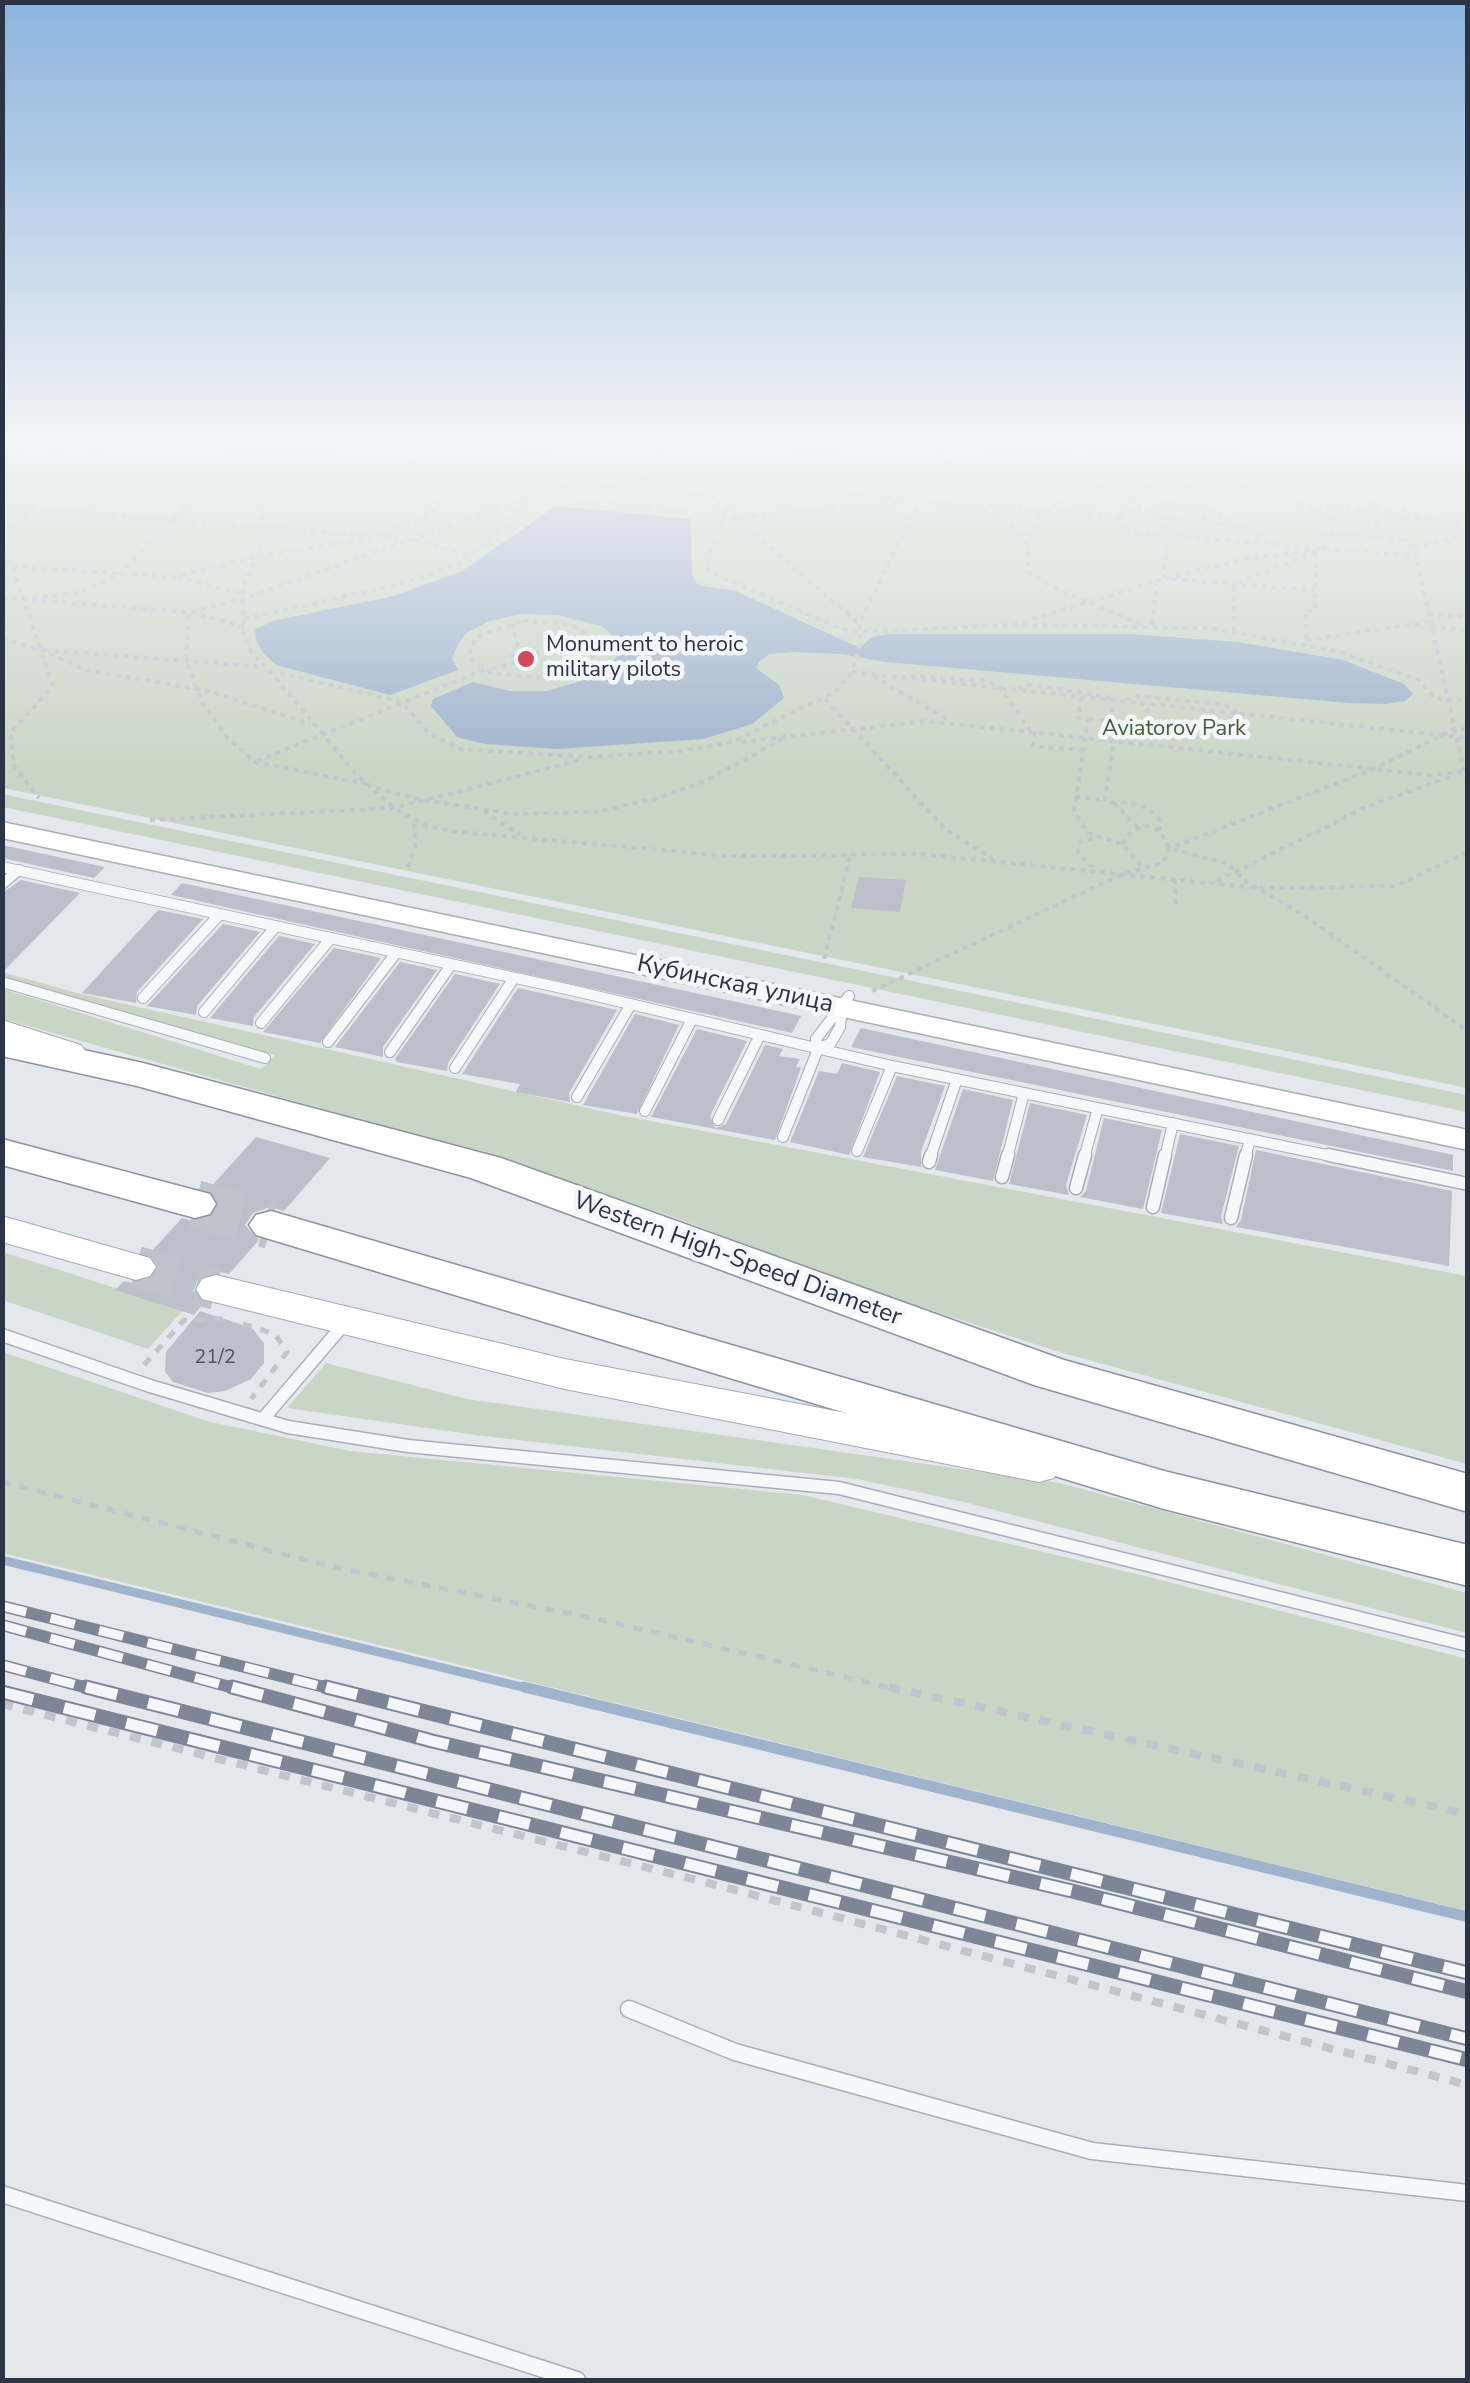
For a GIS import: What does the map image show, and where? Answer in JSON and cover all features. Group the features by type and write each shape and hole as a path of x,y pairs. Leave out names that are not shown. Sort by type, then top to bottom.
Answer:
{"highway":[{"name":"Western High-Speed Diameter","path":"2,1044 143,1075 486,1168 1051,1373 1468,1493"},
{"path":"2,1152 195,1204"},
{"path":"271,1226 1164,1490 1468,1566"}],"main road":[{"name":"Кубинская улица","path":"2,816 1468,1140"},
{"name":"Кубинская улица","path":"2,830 846,1002 1468,1123"},
{"path":"2,1030 143,1075"},
{"path":"2,1229 136,1267"},
{"path":"216,1289 565,1374 1164,1490"}],"lane":[{"path":"2,867 631,1004 892,1066 1468,1184"},
{"path":"2,884 19,870"},
{"path":"143,998 220,914"},
{"path":"204,1012 276,926"},
{"path":"261,1023 332,938"},
{"path":"328,1042 396,953"},
{"path":"390,1052 451,965"},
{"path":"455,1068 514,978"},
{"path":"2,982 264,1058"},
{"path":"783,1137 818,1049 831,1043 846,1002"},
{"path":"577,1097 631,1004"},
{"path":"645,1111 692,1018"},
{"path":"718,1120 760,1036"},
{"path":"857,1151 892,1066"},
{"path":"929,1162 957,1079"},
{"path":"1002,1177 1024,1092"},
{"path":"1076,1188 1098,1108"},
{"path":"1154,1207 1173,1122"},
{"path":"1231,1218 1250,1139"},
{"path":"263,1420 347,1321"},
{"path":"2,1335 239,1414 356,1440 839,1488 1468,1646"},
{"path":"628,2009 734,2052 1092,2151 1468,2193"},
{"path":"2,2194 576,2380"}],"path":[{"path":"2,601 76,593 119,575 142,549"},
{"path":"261,549 242,596 248,646 355,773 414,821 458,832 728,856 918,854 1257,888 1396,886 1468,852"},
{"path":"174,577 299,549"},
{"path":"369,555 372,549"},
{"path":"189,612 386,549"},
{"path":"447,549 472,556"},
{"path":"244,619 397,585 443,570 480,549"},
{"path":"711,549 706,564 710,572 838,628 859,632 1013,625 1152,625 1234,632 1299,642 1394,670 1418,680 1434,698 1468,700"},
{"path":"771,549 860,624"},
{"path":"732,742 825,699 852,672 860,644 860,624 894,549"},
{"path":"1027,549 1028,572 1144,625"},
{"path":"1164,579 1167,549"},
{"path":"1013,625 1245,559 1321,549"},
{"path":"1234,584 1323,549"},
{"path":"1326,549 1415,556"},
{"path":"1414,549 1468,788"},
{"path":"2,551 12,566 53,686 11,732 10,746 20,779 39,798"},
{"path":"1306,640 1305,611 1315,610 1316,552"},
{"path":"2,566 174,577 242,596"},
{"path":"1164,579 1314,590"},
{"path":"1234,584 1234,632"},
{"path":"1152,625 1156,586"},
{"path":"22,599 189,612 244,627"},
{"path":"189,612 186,660 196,689 227,737 255,762 422,800 482,810 572,814 638,803 703,782 785,738"},
{"path":"1428,614 1468,617"},
{"path":"548,621 587,632 596,648 590,660 574,670 538,678 514,678 484,670 471,659 470,647 488,630 511,623 548,621"},
{"path":"511,623 520,653"},
{"path":"1299,642 1431,624 1468,630"},
{"path":"513,663 512,656 534,654 587,632"},
{"path":"2,638 86,670 196,689 313,725"},
{"path":"41,650 267,668 402,702 427,731 458,748 513,756 663,753 925,721 1372,770 1430,775 1465,772"},
{"path":"492,669 513,663 531,665 539,659 534,654"},
{"path":"531,665 538,678"},
{"path":"255,762 484,670"},
{"path":"852,672 1083,694"},
{"path":"869,674 957,724"},
{"path":"901,678 943,676 989,681 1000,688 1018,718 1034,732 1034,746 1082,750"},
{"path":"1015,690 1026,685 1047,687 1118,701 1468,738"},
{"path":"1083,694 1078,718 1145,724 1148,704"},
{"path":"1118,701 1135,696 1161,698 1225,706 1240,714"},
{"path":"825,699 944,830 1000,862"},
{"path":"1110,721 1118,701"},
{"path":"1088,719 1074,811 1080,824 1096,838 1122,844 1142,867"},
{"path":"1105,800 1117,721"},
{"path":"846,1002 1123,874 1162,863 1170,848 1372,770 1456,728 1468,730"},
{"path":"150,820 394,808 590,757"},
{"path":"1214,882 1368,806 1465,772"},
{"path":"1075,797 1116,804 1138,828 1160,831"},
{"path":"1116,804 1127,802 1147,808 1159,819 1160,831 1170,848 1216,858 1468,1031"},
{"path":"482,810 523,837"},
{"path":"408,867 416,847 414,821"},
{"path":"1122,844 1138,828"},
{"path":"1096,838 1082,842 1078,852 1082,860 1098,871"},
{"path":"824,959 850,853"},
{"path":"1175,879 1175,909"},
{"path":"132,1378 184,1320 223,1318 276,1334 287,1352 239,1414"},
{"path":"2,1482 334,1566 602,1620 1052,1725 1468,1814"},
{"path":"2,1704 724,1887 1468,2085"}],"green space":[{"name":"Aviatorov Park","path":"2,549 1467,549 1467,1088 3,788"},
{"path":"2,794 1467,1095 1467,1112 3,807"},
{"path":"2,972 81,994 624,1116 1467,1276 1467,1464 1056,1351 845,1282 671,1216 496,1158 3,1019 3,989 261,1069 275,1055 3,977"},
{"path":"3,1252 184,1309 148,1349 3,1300"},
{"path":"3,1352 210,1422 350,1451 803,1495 1149,1577 1467,1659 1467,1911 3,1553"},
{"path":"326,1363 467,1399 1060,1483 1467,1593 1467,1633 964,1502 857,1479 483,1436 287,1408"}],"water":[{"path":"494,549 692,549 692,576 698,585 736,591 853,645 862,646 872,637 889,634 1130,634 1238,642 1343,660 1404,684 1413,694 1405,701 1386,704 1349,703 793,652 769,654 759,662 756,668 779,685 784,698 752,724 703,739 557,749 485,744 457,737 431,706 433,699 473,682 510,691 547,691 601,675 622,650 617,639 602,626 558,615 521,614 489,621 466,633 458,644 452,658 458,670 390,695 276,665 256,640 255,630 272,621 394,596 462,571"}],"building":[{"path":"2,845 105,867 94,878 2,858"},
{"path":"859,877 906,880 900,912 851,908"},
{"path":"21,880 80,893 2,973 2,893"},
{"path":"182,883 801,1016 792,1033 171,895"},
{"path":"158,910 203,919 137,992 136,1003 82,993"},
{"path":"223,924 260,932 197,1006 196,1015 147,1006"},
{"path":"279,936 315,944 254,1017 253,1026 210,1018"},
{"path":"334,948 381,958 320,1043 263,1032"},
{"path":"400,962 437,970 383,1047 383,1057 335,1047"},
{"path":"455,974 500,984 448,1063 447,1071 397,1062 395,1059"},
{"path":"518,988 617,1010 569,1093 570,1102 516,1092 520,1084 462,1074"},
{"path":"635,1014 679,1025 637,1114 583,1105"},
{"path":"861,1028 1453,1155 1453,1171 851,1047"},
{"path":"697,1029 747,1041 710,1116 715,1128 726,1124 765,1045 783,1049 779,1056 800,1059 796,1067 801,1068 775,1140 651,1117"},
{"path":"842,1063 880,1072 849,1155 790,1142 819,1071 837,1074"},
{"path":"897,1076 945,1086 921,1152 921,1167 863,1157"},
{"path":"963,1089 1013,1100 993,1181 935,1170"},
{"path":"1030,1103 1087,1115 1066,1185 1069,1195 1009,1184"},
{"path":"1104,1118 1162,1130 1143,1209 1080,1197 1086,1191"},
{"path":"1180,1134 1239,1146 1221,1216 1223,1224 1161,1213"},
{"path":"256,1137 330,1158 284,1211 270,1207 253,1213 245,1225 259,1240 229,1274 215,1271 199,1277 193,1291 204,1303 194,1315 115,1290 124,1281 137,1284 153,1278 159,1265 149,1254 182,1218 196,1222 213,1216 219,1202 208,1190"},
{"path":"1256,1150 1452,1191 1449,1266 1236,1227 1241,1220"},
{"path":"200,1311 252,1328 264,1343 264,1363 251,1379 225,1391 208,1393 173,1382 165,1372 166,1352"}],"waterway":[{"path":"2,1560 534,1690"},
{"path":"524,1687 1468,1917"}],"tunnel":[{"path":"195,1204 271,1225"},
{"path":"136,1267 216,1289"}],"railway":[{"path":"2,1606 336,1690"},
{"path":"2,1625 241,1690"},
{"path":"2,1665 95,1690"},
{"path":"86,1687 1468,2039"},
{"path":"232,1687 432,1741 1072,1891 1468,1992"},
{"path":"326,1687 1468,1973"},
{"path":"2,1692 1468,2060"}],"place":[{"name":"Monument to heroic military pilots","path":"526,659"}]}
